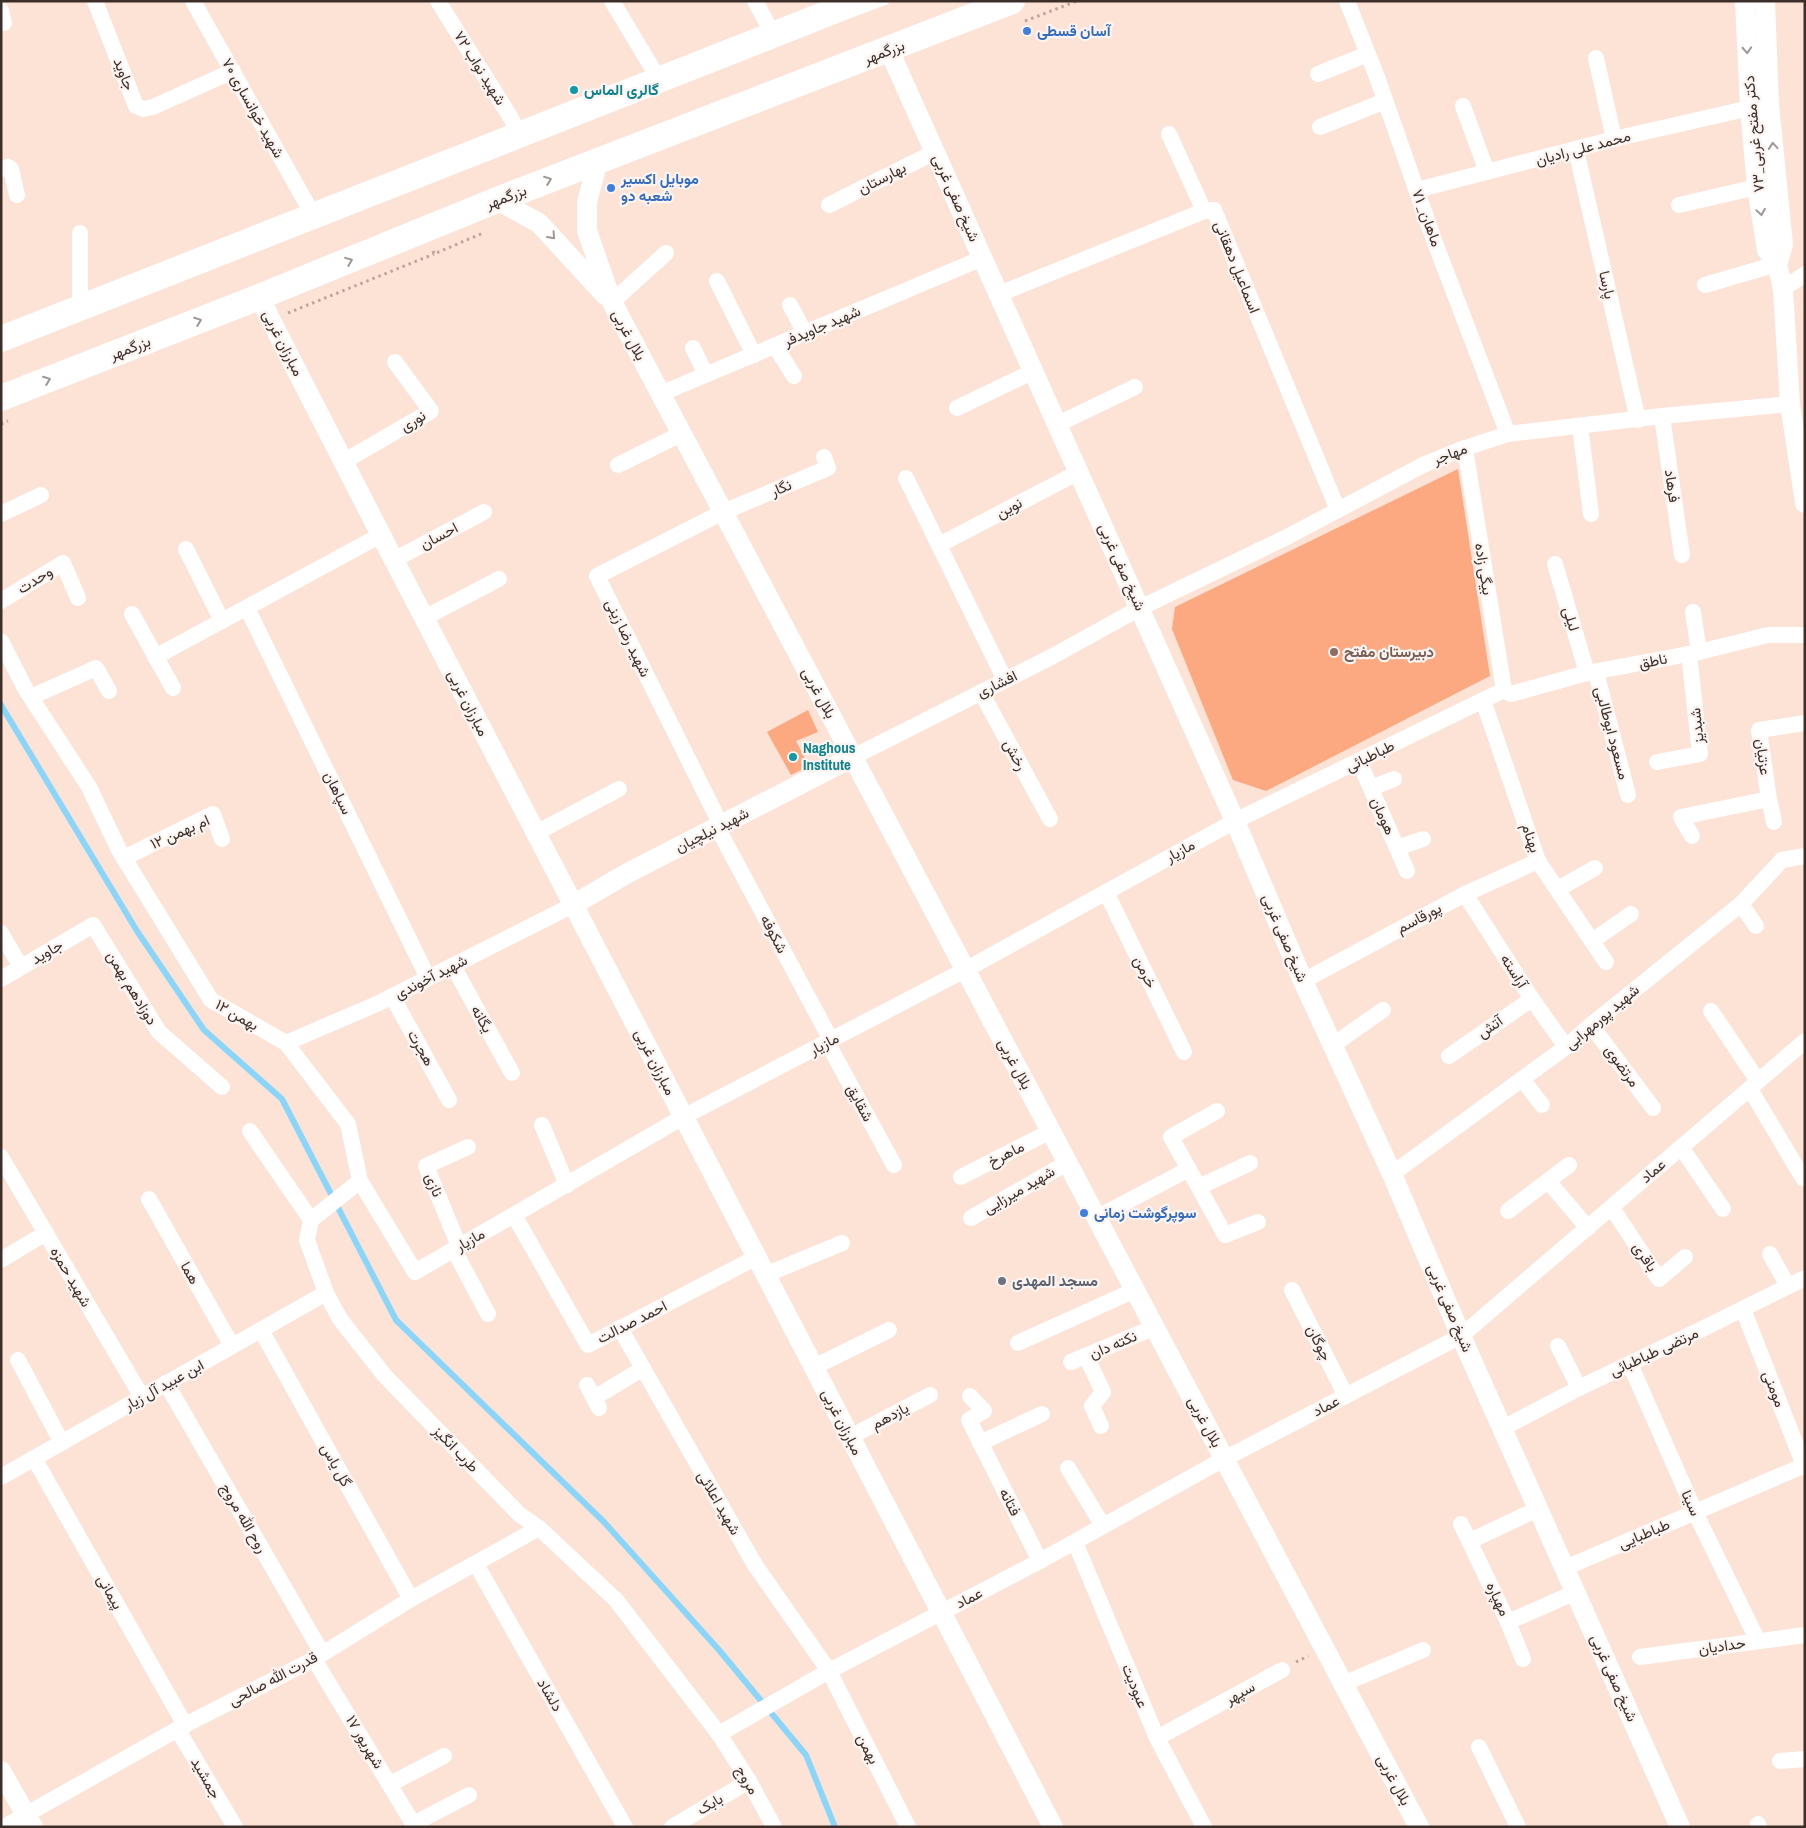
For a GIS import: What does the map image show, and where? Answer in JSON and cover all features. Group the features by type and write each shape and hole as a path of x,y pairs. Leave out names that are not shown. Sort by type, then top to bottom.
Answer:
{"main road":[{"name":"بزرگمهر","path":"1,398 260,297 497,200 1012,1"},
{"path":"1,339 313,215 858,6"}],"street":[{"name":"جاوید","path":"95,1 136,106 143,109 153,107 233,71"},
{"name":"شهید خوانساری ۷۰","path":"193,1 313,215"},
{"name":"شهید نواب ۷۲","path":"438,1 520,136"},
{"path":"612,1 660,81"},
{"path":"755,1 766,42"},
{"name":"۷۱ _ماهان","path":"1347,1 1508,434"},
{"name":"۷۳_دکتر مفتح غربی","path":"1745,1 1760,106 1766,185 1783,245 1777,264 1783,289 1790,404 1805,503"},
{"name":"۷۳_دکتر مفتح غربی","path":"1760,106 1765,1"},
{"name":"شیخ صفی غربی","path":"889,50 1236,821 1303,981 1392,1174 1461,1336 1504,1428 1538,1509 1680,1827"},
{"path":"1318,74 1368,54"},
{"path":"1596,58 1614,139"},
{"path":"1320,127 1385,101"},
{"path":"1463,106 1487,172"},
{"name":"محمد علی رادیان","path":"1417,190 1614,139 1760,106"},
{"path":"1169,134 1204,211"},
{"name":"پارسا","path":"1576,150 1638,420"},
{"name":"بهارستان","path":"829,205 935,152"},
{"path":"598,162 587,202 587,231 612,302"},
{"path":"1,169 8,167 11,169 17,195"},
{"path":"1679,205 1766,185"},
{"path":"497,200 539,223 612,302"},
{"name":"اسماعیل دهقانی","path":"999,294 1204,211 1214,210 1338,510"},
{"path":"80,233 80,307"},
{"path":"612,302 666,253"},
{"name":"شهید جاویدفر","path":"660,394 983,258"},
{"path":"1705,285 1777,264"},
{"path":"1783,289 1805,274"},
{"path":"717,281 754,355"},
{"name":"مبارزان غربی","path":"260,297 343,462 1053,1827"},
{"name":"بلال غربی","path":"612,302 1419,1827"},
{"path":"790,305 805,333"},
{"path":"776,346 794,376"},
{"path":"692,348 706,375"},
{"name":"نوری","path":"343,462 431,411 394,362"},
{"path":"957,408 1034,371"},
{"path":"1058,424 1135,387"},
{"name":"مهاجر","path":"1140,608 1287,537 1423,464 1508,434 1662,416 1790,404"},
{"name":"فرهاد","path":"1662,416 1682,555"},
{"path":"1580,426 1591,514"},
{"path":"618,465 681,434"},
{"name":"بیگی زاده","path":"1465,448 1504,690"},
{"name":"نگار","path":"723,512 828,468 824,457"},
{"name":"نوین","path":"939,545 1079,472"},
{"path":"906,478 1004,680"},
{"path":"1,514 41,495"},
{"name":"احسان","path":"394,560 484,512"},
{"name":"شهید رضا زینی","path":"719,826 598,576 723,512"},
{"path":"155,657 381,535"},
{"path":"186,549 222,621"},
{"name":"وحدت","path":"1,601 63,563 78,598"},
{"name":"لیلی","path":"1555,564 1591,673"},
{"path":"424,618 499,580"},
{"name":"سپاهان","path":"247,608 428,978"},
{"name":"افشاری","path":"852,757 1053,656 1140,608"},
{"path":"1692,612 1694,653"},
{"path":"132,614 173,688"},
{"name":"ناطق","path":"1504,690 1511,694 1591,673 1694,653 1768,635 1805,635"},
{"name":"۱۲ بهمن","path":"1,641 31,698 89,787 124,858 211,1000 286,1043 348,1124 360,1180 415,1272"},
{"name":"شبدیز","path":"1657,762 1700,754 1694,653"},
{"path":"31,698 96,668 109,691"},
{"name":"مسعود ابوطالبی","path":"1591,673 1628,795"},
{"name":"طباطبائی","path":"1236,821 1504,690"},
{"name":"رخش","path":"981,692 1050,819"},
{"name":"بهنام","path":"1483,700 1538,861 1606,962"},
{"name":"عزتیان","path":"1774,822 1759,730 1805,723"},
{"name":"شهید نیلچیان","path":"573,905 626,874 852,757"},
{"name":"هومان","path":"1359,761 1408,871"},
{"path":"1371,788 1394,779"},
{"path":"536,833 618,789"},
{"path":"1692,836 1680,816 1769,799"},
{"name":"۱۲ ام بهمن","path":"124,858 213,814 222,839"},
{"name":"مازیار","path":"415,1272 684,1117 965,970 1236,821"},
{"name":"شکوفه","path":"719,826 829,1041"},
{"path":"1397,848 1423,839"},
{"name":"شهید پورمهرابی","path":"1392,1174 1566,1047 1740,904 1782,860 1805,856"},
{"name":"پورقاسم","path":"1303,981 1465,894 1538,861"},
{"path":"1558,889 1595,868"},
{"name":"خرمن","path":"1106,892 1184,1052"},
{"name":"آراسته","path":"1465,894 1532,999 1566,1047"},
{"path":"1740,904 1756,926"},
{"name":"شهید آخوندی","path":"286,1043 392,996 573,905"},
{"path":"1592,941 1631,914"},
{"name":"جاوید","path":"1,979 94,925"},
{"name":"دوزادهم بهمن","path":"94,925 159,1032 222,1087"},
{"path":"1,933 21,967"},
{"name":"یگانه","path":"453,966 512,1073"},
{"name":"هجرت","path":"392,996 449,1100"},
{"name":"آتش","path":"1449,1056 1532,999"},
{"path":"1333,1045 1383,1010"},
{"path":"1711,1012 1754,1085 1803,1178"},
{"name":"مرتضوی","path":"1592,1025 1653,1108"},
{"name":"شقایق","path":"829,1041 894,1165"},
{"name":"عماد","path":"719,1734 792,1691 1040,1561 1224,1459 1461,1336 1805,1041"},
{"path":"1523,1080 1542,1105"},
{"path":"1216,1112 1172,1137 1225,1235 1258,1222"},
{"path":"542,1125 566,1185"},
{"path":"250,1131 311,1220 360,1180"},
{"name":"ماهرخ","path":"961,1177 1051,1131"},
{"name":"نازی","path":"457,1248 426,1166 468,1147"},
{"path":"1681,1147 1723,1209"},
{"name":"شهید حمزه","path":"1,1157 142,1397"},
{"path":"1199,1187 1250,1162"},
{"name":"شهید میرزایی","path":"970,1218 1068,1163"},
{"path":"1508,1211 1569,1165"},
{"path":"1096,1218 1189,1169"},
{"path":"1548,1181 1588,1228"},
{"name":"هما","path":"149,1199 232,1346"},
{"name":"باقری","path":"1612,1208 1660,1279 1685,1257"},
{"name":"احمد صدالت","path":"514,1215 588,1345 620,1328 761,1266 842,1243"},
{"name":"طرب انگیز","path":"311,1220 307,1240 326,1293 340,1319 385,1376 520,1514 539,1528 616,1600 719,1734"},
{"path":"1,1260 46,1233"},
{"path":"457,1248 488,1314"},
{"path":"1770,1254 1788,1286"},
{"name":"مرتضی طباطبائی","path":"1504,1428 1579,1388 1805,1278"},
{"path":"1018,1343 1135,1290"},
{"name":"چوگان","path":"1292,1290 1346,1396"},
{"name":"ابن عبید آل زیار","path":"1,1477 326,1293"},
{"name":"مومنی","path":"1743,1309 1804,1466"},
{"name":"نکته دان","path":"1101,1426 1092,1406 1103,1392 1079,1359 1155,1327"},
{"name":"شهید اعلائی","path":"620,1328 755,1564 829,1671"},
{"name":"گل یاس","path":"261,1330 411,1599"},
{"path":"814,1367 889,1330"},
{"path":"1558,1346 1579,1388"},
{"path":"18,1360 62,1443"},
{"name":"سینا","path":"1630,1364 1695,1512 1758,1641"},
{"path":"593,1397 642,1369"},
{"name":"روح الله مروج","path":"166,1384 318,1656"},
{"name":"یازدهم","path":"850,1437 930,1395"},
{"name":"فتانه","path":"970,1396 984,1411 969,1420 1040,1561"},
{"path":"980,1443 1042,1414"},
{"name":"پیمانی","path":"34,1458 182,1728"},
{"name":"طباطبایی","path":"1565,1568 1804,1466"},
{"path":"1068,1468 1103,1526"},
{"path":"1470,1541 1538,1509"},
{"name":"مهپاره","path":"1461,1524 1508,1622 1523,1659"},
{"name":"قدرت الله صالحی","path":"4,1827 29,1820 182,1728 318,1656 411,1599 539,1528"},
{"name":"عبودیت","path":"1075,1542 1157,1738 1204,1827"},
{"name":"دلشاد","path":"476,1564 625,1827"},
{"path":"1508,1622 1576,1592"},
{"name":"حدادیان","path":"1640,1657 1805,1635"},
{"path":"1344,1684 1423,1650"},
{"name":"۱۷ شهریور","path":"318,1656 414,1825"},
{"name":"سپهر","path":"1157,1738 1282,1670"},
{"name":"بهمن","path":"829,1671 908,1827"},
{"name":"جمشید","path":"182,1728 235,1827"},
{"name":"مروج","path":"719,1734 774,1827"},
{"path":"1479,1747 1518,1827"},
{"path":"390,1784 444,1756"},
{"path":"1780,1761 1805,1759"},
{"path":"1,1771 29,1820"},
{"name":"بابک","path":"672,1827 748,1781"},
{"path":"414,1825 469,1794"}],"lane":[{"path":"858,6 885,1"},
{"path":"766,42 803,32"}],"path":[{"path":"1282,1670 1324,1647"}],"building":[{"name":"دبیرستان مفتح","path":"1458,469 1490,676 1266,791 1233,780 1172,629 1175,607"},
{"name":"Naghous Institute","path":"808,710 818,732 796,741 809,766 791,775 767,732"}],"waterway":[{"path":"1,705 137,931 204,1030 282,1099 396,1320 604,1522 719,1650 806,1755 835,1827"}],"place":[{"name":"آسان قسطی","path":"1027,31"},
{"name":"گالری الماس","path":"574,90"},
{"name":"موبایل اکسیر شعبه دو","path":"611,188"},
{"name":"دبیرستان مفتح","path":"1334,652"},
{"name":"Naghous Institute","path":"793,757"},
{"name":"سوپرگوشت زمانی","path":"1084,1213"},
{"name":"مسجد المهدی","path":"1002,1281"}]}
